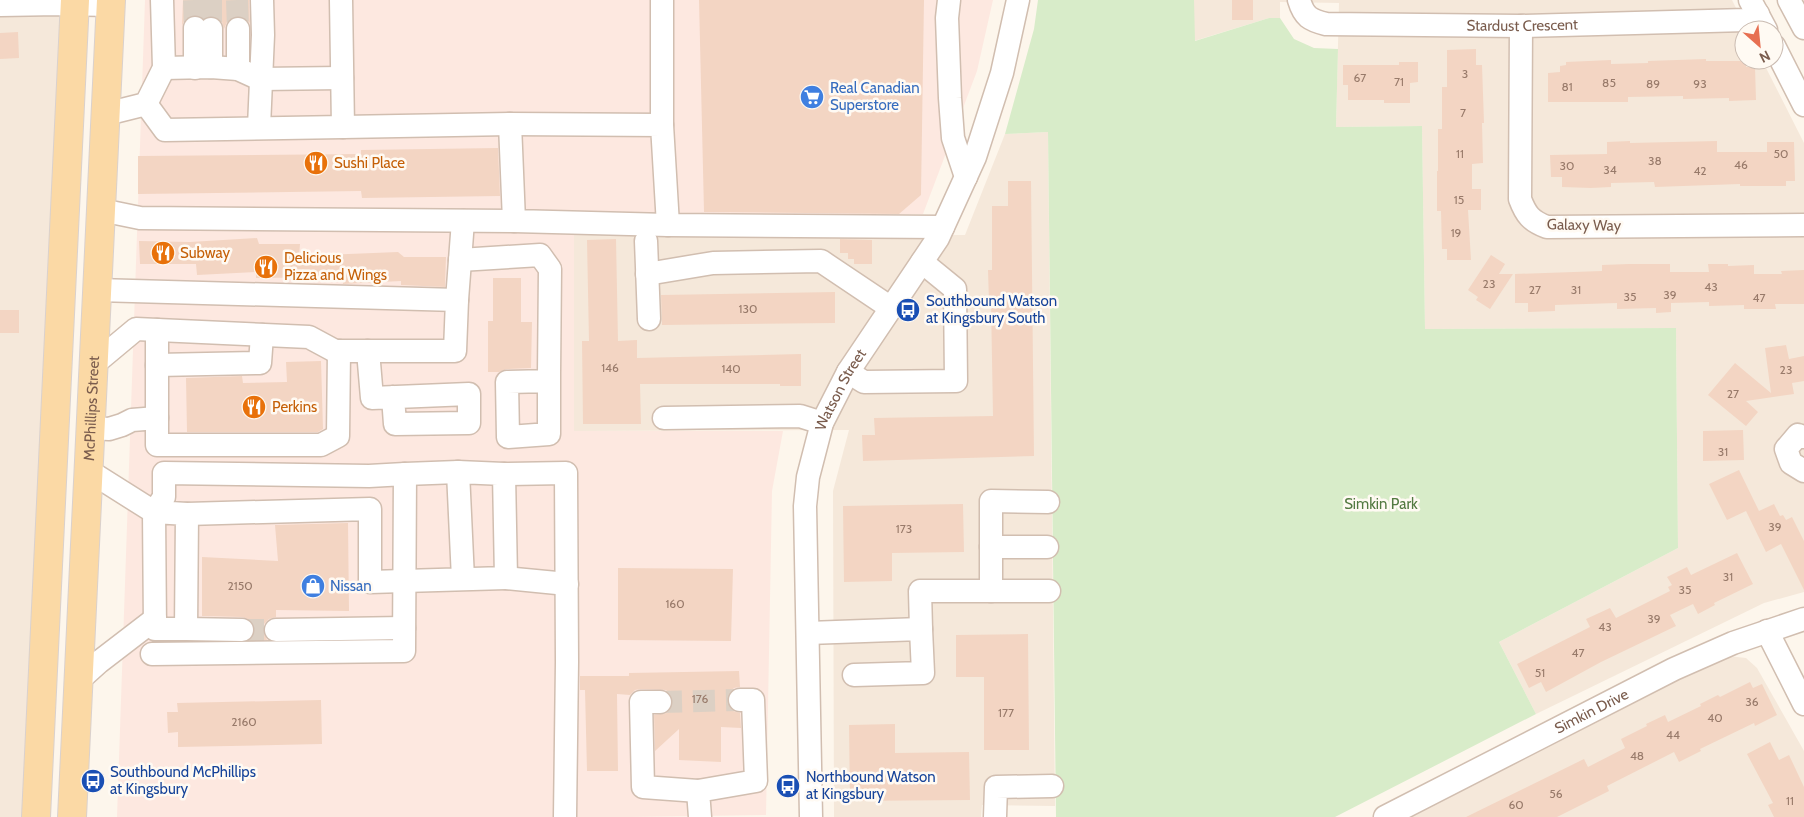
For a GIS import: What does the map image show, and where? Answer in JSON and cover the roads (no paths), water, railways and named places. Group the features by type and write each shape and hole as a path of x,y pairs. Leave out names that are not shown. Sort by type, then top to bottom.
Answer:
{"main road":[{"path":"34,811 75,2"},
{"name":"McPhillips Street","path":"72,817 111,3"},
{"path":"65,210 101,210"},
{"path":"60,318 96,321"}],"street":[{"path":"106,114 146,104 164,68 162,0"},
{"path":"259,127 262,0"},
{"path":"341,0 343,127"},
{"path":"662,0 662,125 668,225"},
{"path":"949,0 949,68 953,138 966,177"},
{"name":"Watson Street","path":"811,817 805,506 808,477 822,423 848,372 938,238 975,157 1002,73 1018,0"},
{"name":"Stardust Crescent","path":"1299,0 1302,9 1310,20 1326,24 1521,26 1746,20 1758,15"},
{"path":"1790,0 1804,28"},
{"path":"0,5 75,2 111,3"},
{"name":"Galaxy Way","path":"1521,26 1520,199 1524,210 1534,222 1547,227 1804,225"},
{"path":"203,29 203,67"},
{"path":"238,29 238,69"},
{"path":"1784,66 1804,105"},
{"path":"164,68 203,67 238,69 260,80 342,78"},
{"path":"146,104 165,130 510,124 662,125"},
{"path":"510,124 514,221"},
{"path":"101,210 140,218 943,227"},
{"path":"94,364 146,330 309,337 335,351 455,351 463,221"},
{"path":"646,241 649,319"},
{"path":"460,260 540,255 550,268 549,381"},
{"path":"647,274 713,263 821,261 891,308"},
{"path":"848,372 864,382 956,382 955,289 922,262"},
{"path":"97,290 457,300"},
{"path":"134,292 157,365 157,445 321,444 338,436 339,351"},
{"path":"157,365 260,363 262,335"},
{"path":"368,351 372,398 393,397"},
{"path":"664,418 800,416 822,423"},
{"path":"91,428 109,429 132,420 157,418"},
{"path":"1804,437 1798,435 1786,448 1791,463 1804,471"},
{"path":"89,471 154,512 187,514 370,509"},
{"path":"458,472 463,579"},
{"path":"242,630 155,629 154,512 164,498 164,473 369,476 458,472 504,474 566,473 567,584 564,817"},
{"path":"152,654 404,651 405,474"},
{"path":"504,474 506,578"},
{"path":"369,476 370,582 506,578 567,584"},
{"path":"991,591 992,501 1048,502"},
{"path":"186,629 187,514"},
{"path":"991,547 1047,547"},
{"path":"854,675 923,673 920,591 1049,591"},
{"path":"79,680 120,645 155,619"},
{"name":"Simkin Drive","path":"1385,817 1674,669 1733,642 1804,619"},
{"path":"276,630 404,628"},
{"path":"808,633 921,629"},
{"path":"1767,631 1804,704"},
{"path":"651,702 643,787 698,791 756,781 746,700"},
{"path":"995,817 996,787 1052,786"},
{"path":"698,791 700,817"}],"tunnel":[{"path":"194,0 195,28"},
{"path":"211,0 211,29"},
{"path":"237,0 238,29"},
{"path":"242,630 276,630"},
{"path":"660,702 740,700"}],"place":[{"name":"Real Canadian Superstore","path":"812,97"},
{"name":"Sushi Place","path":"316,163"},
{"name":"Subway","path":"163,253"},
{"name":"Delicious Pizza and Wings","path":"266,267"},
{"name":"Southbound Watson at Kingsbury South","path":"908,310"},
{"name":"Perkins","path":"254,407"},
{"name":"Nissan","path":"313,586"},
{"name":"Southbound McPhillips at Kingsbury","path":"93,781"},
{"name":"Northbound Watson at Kingsbury","path":"788,786"}],"park label":[{"name":"Simkin Park","path":"1381,504"}]}
